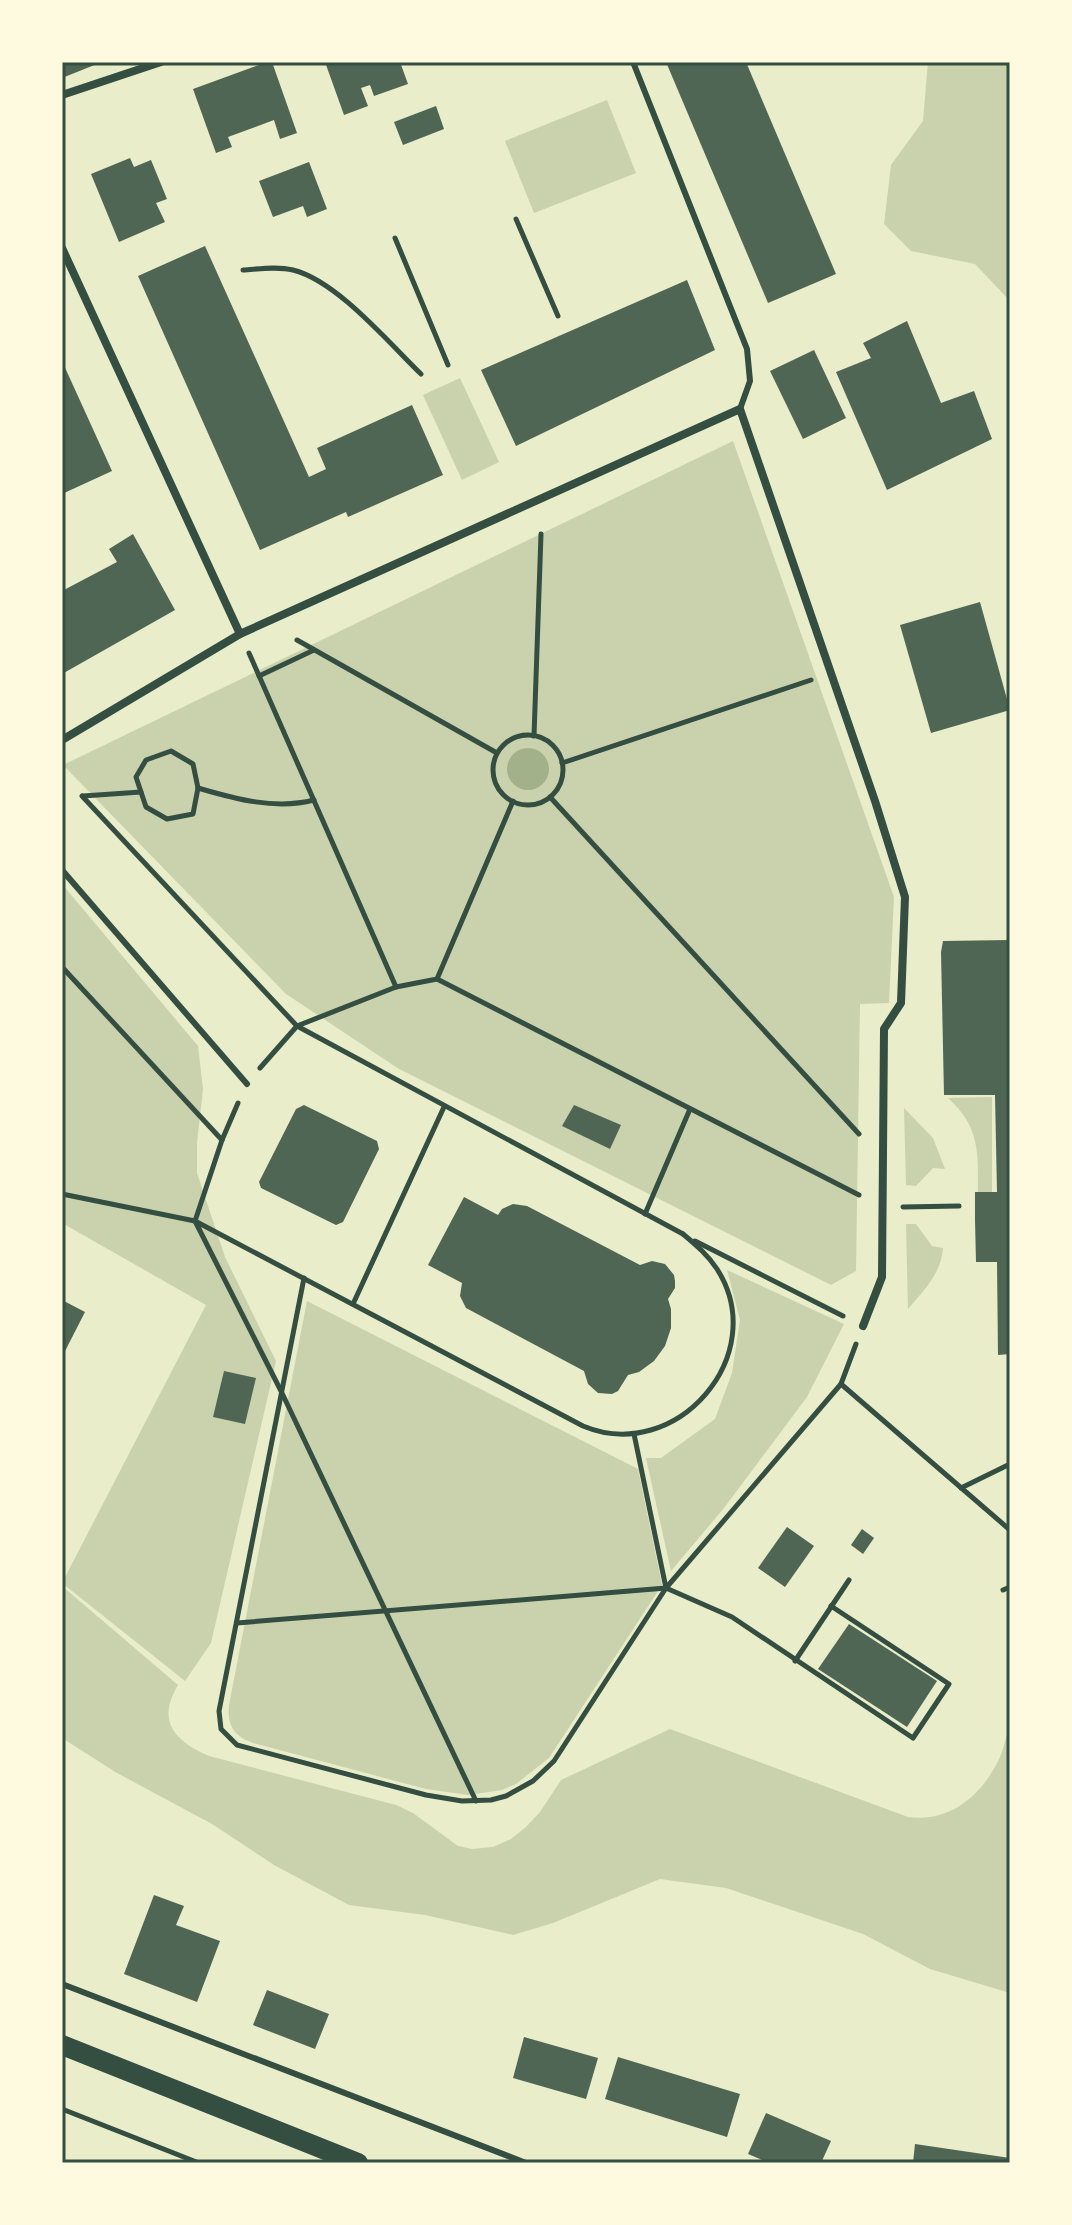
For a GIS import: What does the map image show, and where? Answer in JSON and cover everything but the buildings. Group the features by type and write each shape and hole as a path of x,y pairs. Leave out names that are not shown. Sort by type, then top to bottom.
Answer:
{"main road":[{"path":"62,2045 358,2163"}],"street":[{"path":"62,95 161,62"},
{"path":"62,248 240,634"},
{"path":"62,740 240,634 740,409 905,897 901,1003 884,1029 882,1277 863,1326"}],"lane":[{"path":"633,62 747,349 750,381 740,409"},
{"path":"62,870 247,1084"},
{"path":"62,1984 526,2163"}],"path":[{"path":"516,219 558,316"},
{"path":"395,238 448,365"},
{"path":"243,270 292,270 316,279 335,291 421,374"},
{"path":"534,736 541,534"},
{"path":"240,634 396,987"},
{"path":"297,640 497,753"},
{"path":"259,676 315,649"},
{"path":"562,763 831,673"},
{"path":"534,736 550,742 562,763 560,782 550,797 536,804 513,801 498,789 494,780 497,753 515,737 534,736"},
{"path":"171,751 193,764 198,788 193,814 167,819 146,807 136,777 146,760 171,751"},
{"path":"198,788 246,800 291,806 314,800"},
{"path":"141,792 82,796 297,1026 645,1214 863,1326 841,1384 666,1588 545,1771 506,1796 476,1801 426,1795 237,1745 227,1738 218,1720 304,1278"},
{"path":"550,797 882,1158"},
{"path":"437,979 513,801"},
{"path":"62,967 222,1140"},
{"path":"476,1801 281,1391 195,1221 222,1140 247,1084 297,1026 396,987 437,979 883,1207 959,1206"},
{"path":"353,1304 444,1107"},
{"path":"645,1214 690,1109"},
{"path":"62,1194 195,1221 583,1426 610,1434 634,1434 661,1428 691,1411 714,1385 729,1354 732,1320 726,1287 709,1257 683,1234"},
{"path":"841,1384 1010,1530"},
{"path":"634,1434 666,1588"},
{"path":"961,1488 1010,1464"},
{"path":"795,1661 849,1580"},
{"path":"1003,1590 1010,1587"},
{"path":"237,1623 666,1588 732,1617 913,1738 949,1684 831,1606"},
{"path":"62,2109 199,2163"}],"shaded area":[{"path":"928,62 1010,62 1010,301 975,264 911,251 884,224 891,165 923,121"},
{"path":"607,100 636,173 534,213 505,141"},
{"path":"460,378 499,462 462,480 423,395"},
{"path":"733,441 894,897 889,1003 860,1004 856,1271 831,1285 399,1069 286,994 63,765"},
{"path":"528,748 543,754 549,769 543,784 528,790 513,784 507,769 513,754"},
{"path":"62,884 198,1046 203,1089 197,1173 225,1257 276,1361 211,1643 185,1681 62,1583 206,1305 62,1223"},
{"path":"992,1097 992,1192 978,1192 977,1152 972,1130 948,1098"},
{"path":"904,1108 933,1138 945,1169 933,1168 916,1186 906,1185"},
{"path":"906,1224 916,1224 932,1246 943,1248 935,1274 908,1309"},
{"path":"727,1270 844,1324 807,1397 724,1508 671,1571 646,1458 661,1458 715,1419 732,1373 740,1320"},
{"path":"307,1301 638,1469 662,1585 549,1758 516,1784 502,1790 468,1795 426,1789 253,1743 237,1733 229,1719 229,1705"},
{"path":"62,1586 178,1685 172,1698 169,1720 178,1737 187,1744 209,1756 396,1805 413,1813 458,1846 472,1849 493,1847 511,1839 540,1812 561,1780 670,1729 908,1817 923,1818 951,1811 974,1795 992,1772 1010,1729 1010,1993 930,1969 863,1934 726,1888 660,1879 553,1923 513,1935 425,1915 349,1905 274,1865 212,1824 117,1773 62,1738"}]}
